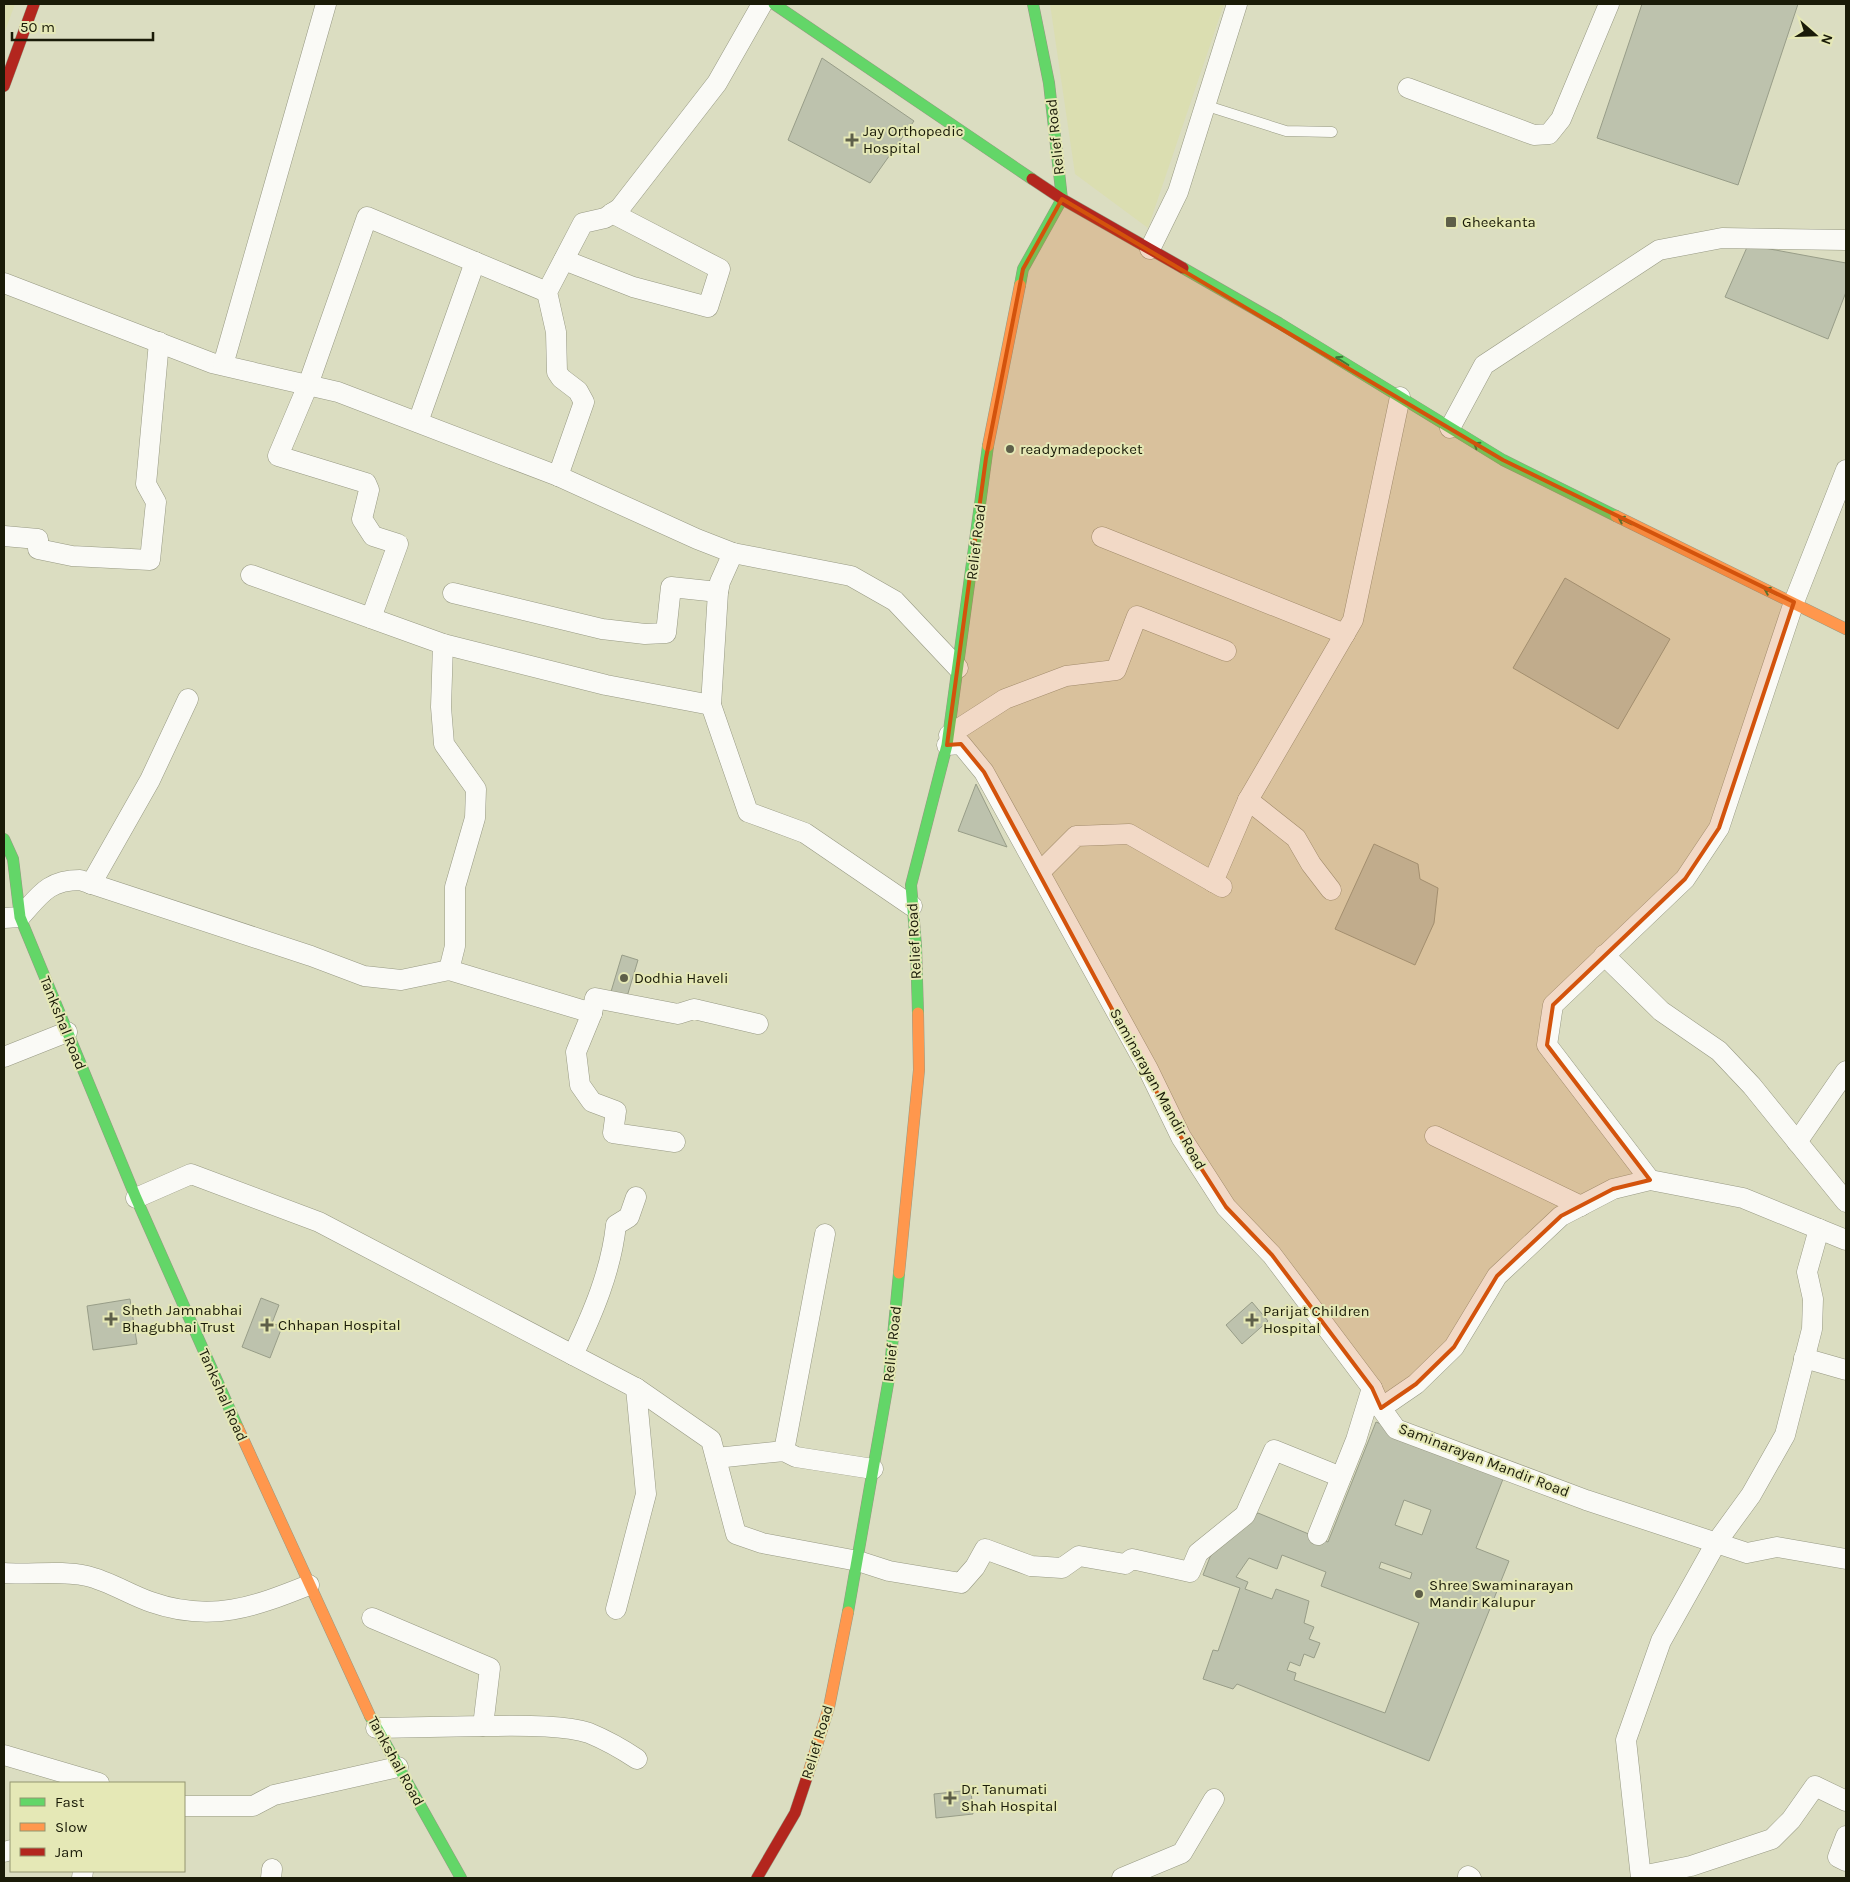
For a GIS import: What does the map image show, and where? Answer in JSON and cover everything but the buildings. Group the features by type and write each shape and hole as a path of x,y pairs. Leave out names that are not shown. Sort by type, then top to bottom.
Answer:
{"street":[{"path":"4,86 34,4"},
{"path":"223,365 326,4"},
{"path":"558,476 584,402 578,391 561,378 557,372 556,332 547,292 583,224 605,218 620,208 717,83 762,4"},
{"path":"774,4 1062,199 1279,323 1503,460 1846,629"},
{"name":"Relief Road","path":"757,1878 795,1814 829,1707 858,1561 889,1378 919,1070 916,946 911,885 948,740 986,458 1023,269 1062,199 1049,83 1033,4"},
{"path":"1150,249 1178,192 1237,4"},
{"path":"1408,88 1534,136 1548,134 1562,119 1608,4"},
{"path":"4,55 25,26"},
{"path":"564,260 633,287 708,307 720,269 612,213"},
{"path":"371,618 398,544 372,536 362,518 369,490 366,483 278,456 308,385 367,217 547,292"},
{"path":"1450,428 1484,365 1659,250 1722,238 1846,240"},
{"path":"418,422 475,262"},
{"path":"4,283 223,365 338,392 558,476 696,540 734,553 851,576 895,601 958,668"},
{"path":"4,536 38,539 38,549 72,556 150,560 156,502 146,484 159,342"},
{"path":"1040,872 1076,836 1129,834 1217,885 1248,800 1353,620 1400,397"},
{"path":"1650,1180 1547,1044 1553,1004 1685,879 1719,828 1794,602 1846,470"},
{"path":"1102,538 1345,634"},
{"path":"734,553 720,582 718,592 711,706 748,812 805,833 912,906"},
{"path":"251,575 443,644 606,685 711,706"},
{"path":"453,593 602,629 645,634 666,633 671,587 718,592"},
{"path":"948,740 1005,699 1066,676 1116,670 1137,616 1226,651"},
{"path":"443,644 441,707 444,744 476,789 476,818 455,887 454,946 449,970"},
{"path":"91,884 150,780 188,699"},
{"name":"Saminarayan Mandir Road","path":"948,740 961,744 984,772 1148,1069 1181,1137 1226,1207 1272,1254 1372,1388 1381,1408 1396,1429 1586,1500 1747,1554 1777,1548 1846,1559"},
{"path":"1248,800 1296,838 1311,864 1331,890"},
{"name":"Tankshal Road","path":"4,839 12,858 12,917 67,1032 136,1198 309,1584 376,1728 462,1878"},
{"path":"12,917 49,886 69,880 80,880 311,956 364,976 401,980 449,970 592,1013"},
{"path":"1604,955 1661,1011 1719,1051 1752,1086 1846,1202"},
{"path":"675,1142 613,1133 616,1111 592,1102 580,1085 576,1052 596,998 678,1014 694,1009 758,1024"},
{"path":"4,1057 67,1032"},
{"path":"1797,1142 1846,1071"},
{"path":"1435,1136 1582,1206"},
{"path":"136,1198 191,1174 319,1222 636,1388 711,1440 736,1534 762,1543 858,1561 889,1572 961,1583 975,1567 985,1549 1031,1566 1062,1568 1079,1556 1125,1564 1132,1559 1190,1572 1198,1554 1244,1515 1274,1450 1341,1477"},
{"path":"1381,1408 1416,1384 1454,1347 1497,1276 1561,1216 1613,1189 1650,1180 1743,1198 1846,1240"},
{"path":"574,1355 598,1302 614,1242 616,1225 629,1217 636,1197"},
{"path":"1819,1229 1807,1272 1813,1299 1812,1329 1784,1434 1751,1496 1716,1543 1661,1642 1626,1740 1641,1877 1691,1866 1772,1839 1791,1820 1814,1786 1846,1801"},
{"path":"784,1451 825,1234"},
{"path":"1804,1358 1846,1370"},
{"path":"616,1609 646,1494 636,1388"},
{"path":"1318,1535 1341,1477 1372,1388"},
{"path":"716,1458 784,1451 796,1457 874,1469"},
{"path":"4,1573 67,1573 90,1577 152,1603 192,1612 226,1611 258,1605 309,1584"},
{"path":"372,1618 490,1668 483,1726"},
{"path":"376,1728 542,1727 587,1732 615,1745 637,1759"},
{"path":"4,1755 96,1782"},
{"path":"185,1806 253,1806 274,1795 398,1766"},
{"path":"1122,1878 1182,1853 1214,1799"},
{"path":"1846,1836 1838,1857 1846,1861"}],"lane":[{"path":"1204,105 1286,131 1332,132"}],"highlighted area":[{"path":"1062,199 1503,460 1794,602 1719,828 1685,879 1553,1005 1547,1045 1650,1180 1613,1189 1561,1216 1497,1276 1454,1347 1416,1384 1381,1408 1372,1388 1272,1255 1226,1207 1181,1137 984,772 961,744 947,745 986,458 1023,269"}],"shaded area":[{"path":"4,4 15,4 4,34"},
{"path":"1050,4 1224,4 1148,228 1075,174"}],"traffic: fast":[{"path":"774,4 1032,179"},
{"path":"1020,285 1023,269 1062,199 1049,83 1033,4"},
{"path":"1183,268 1279,323 1503,460 1616,516"},
{"path":"918,1013 916,946 911,885 947,745 988,446"},
{"path":"4,839 13,859 20,917 136,1198 238,1428"},
{"path":"848,1612 889,1378 899,1273"},
{"path":"370,1716 461,1878"}],"traffic: slow":[{"path":"988,446 1020,285"},
{"path":"1616,516 1846,629"},
{"path":"899,1273 919,1070 918,1013"},
{"path":"238,1428 370,1716"},
{"path":"808,1774 829,1707 848,1612"}],"traffic: jam":[{"path":"4,86 34,4"},
{"path":"1032,179 1062,199 1183,268"},
{"path":"757,1878 795,1813 808,1774"}],"place":[{"name":"Jay Orthopedic Hospital","path":"852,140"},
{"name":"Gheekanta","path":"1451,222"},
{"name":"readymadepocket","path":"1010,449"},
{"name":"Dodhia Haveli","path":"624,978"},
{"name":"Sheth Jamnabhai Bhagubhai Trust","path":"111,1319"},
{"name":"Parijat Children Hospital","path":"1252,1320"},
{"name":"Chhapan Hospital","path":"267,1325"},
{"name":"Shree Swaminarayan Mandir Kalupur","path":"1419,1594"},
{"name":"Dr. Tanumati Shah Hospital","path":"950,1798"}]}
